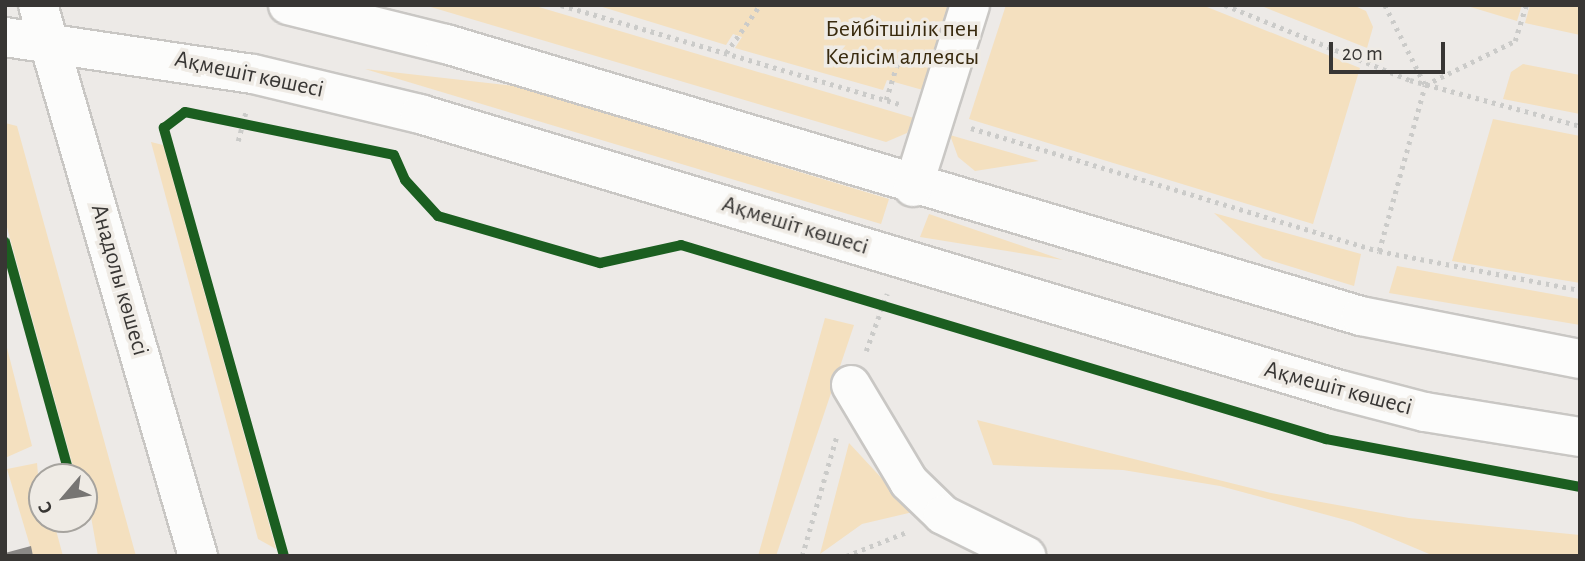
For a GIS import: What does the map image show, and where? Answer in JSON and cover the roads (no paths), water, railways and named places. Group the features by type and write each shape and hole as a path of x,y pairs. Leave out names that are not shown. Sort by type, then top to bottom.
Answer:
{"street":[{"name":"Анадолы көшесі","path":"38,5 198,556"},
{"path":"288,5 556,76 913,187 1361,316 1580,359"},
{"path":"913,187 970,5"},
{"name":"Ақмешіт көшесі","path":"5,37 48,41 281,80 420,114 1339,390 1425,412 1580,437"},
{"path":"851,385 879,437 926,498 971,534 1026,556"}],"park label":[{"name":"Бейбітшілік пен Келісім аллеясы","path":"902,44"}]}
